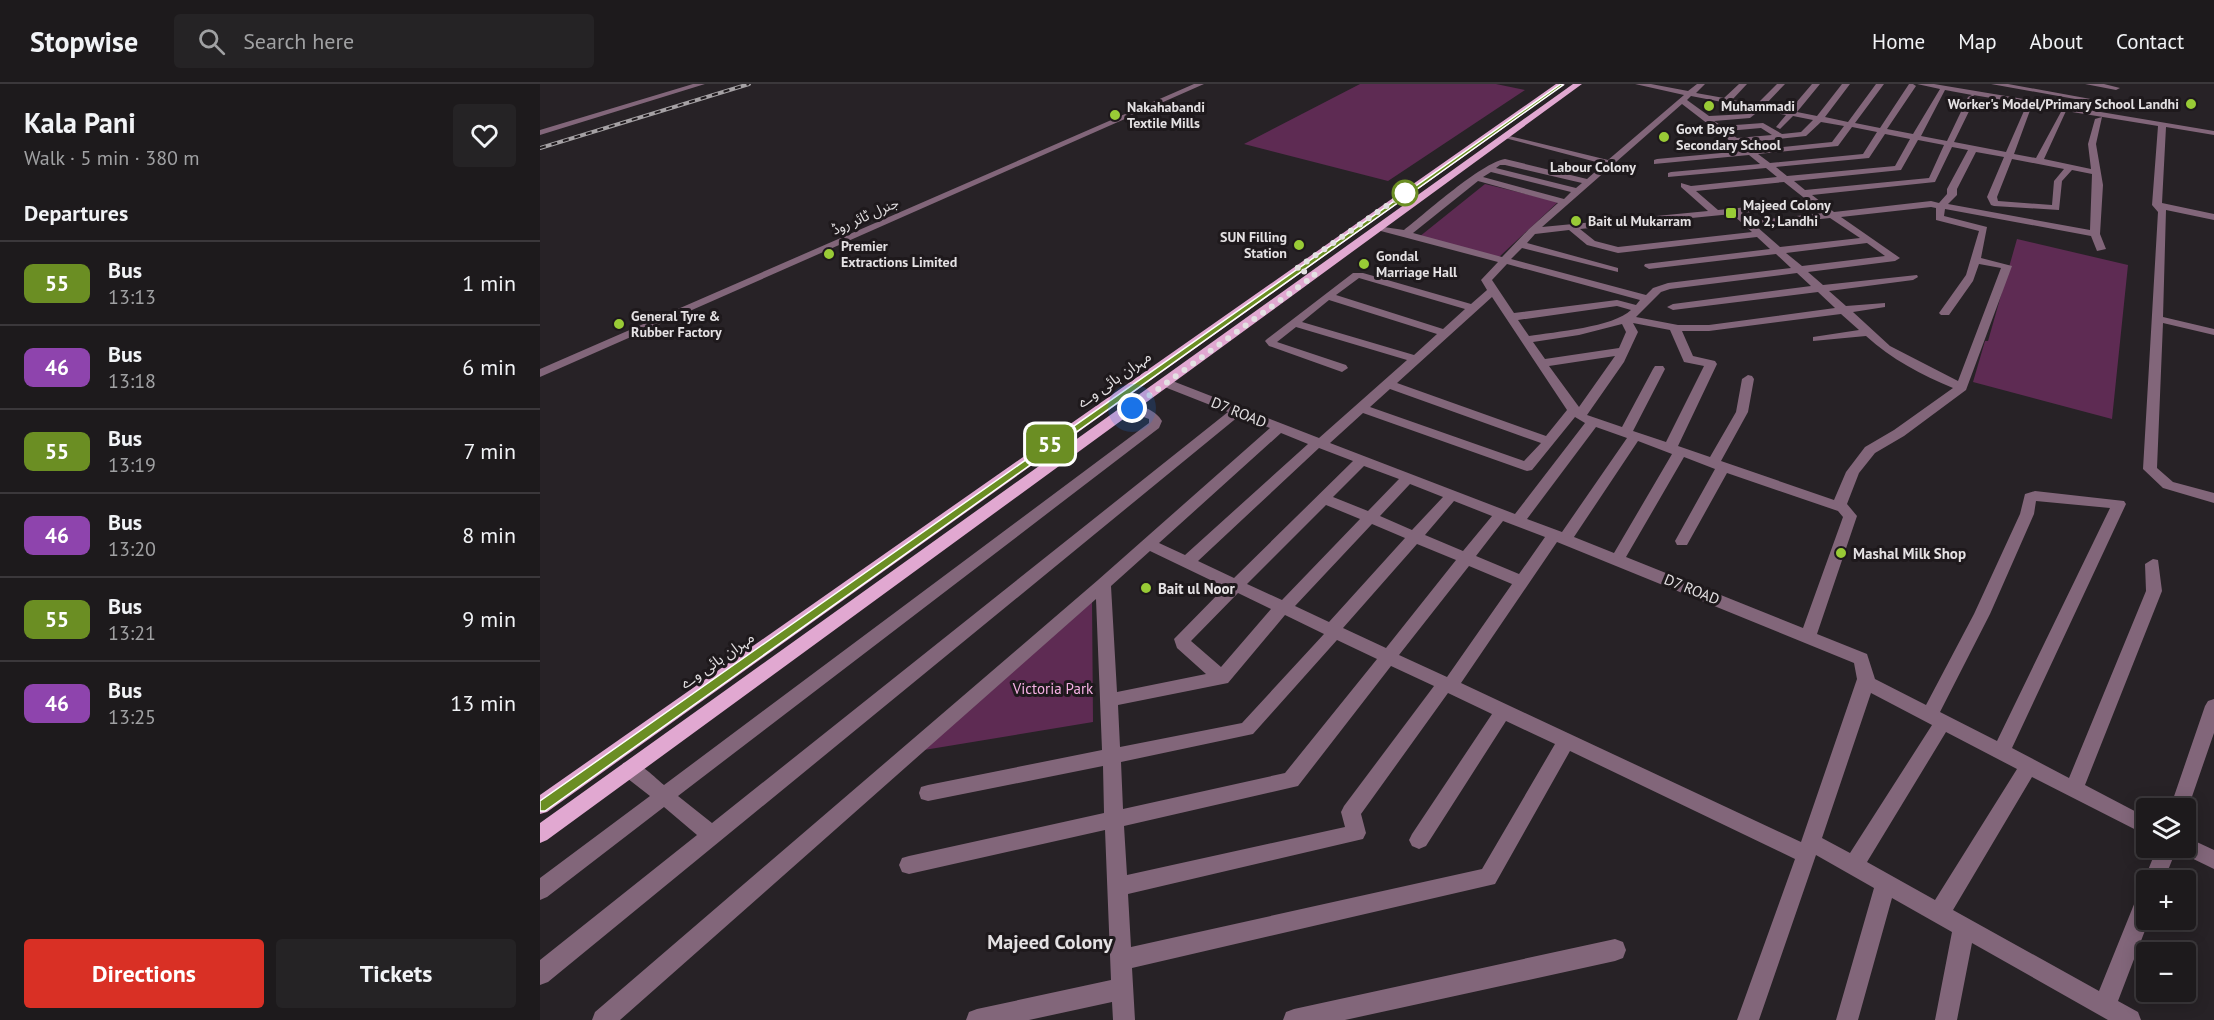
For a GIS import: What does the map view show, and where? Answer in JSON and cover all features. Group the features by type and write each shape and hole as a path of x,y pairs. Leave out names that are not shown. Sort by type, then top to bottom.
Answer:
{"main road":[{"name":"مہران ہائی وے","path":"540,806 1296,269 1561,84"},
{"path":"540,834 1578,84"},
{"path":"1296,269 1315,275"}],"street":[{"path":"540,133 701,84"},
{"name":"جنرل ٹائر روڈ","path":"540,373 1200,84"},
{"path":"1639,84 1686,97 1727,100 2095,172"},
{"path":"1701,84 1532,231 1486,280 1542,363 1582,416 1839,506 1850,516 1808,636"},
{"path":"1727,100 1743,84"},
{"path":"1706,119 1750,117 1781,84"},
{"path":"1736,141 1780,131 1792,112 1816,84"},
{"path":"1720,129 1763,124 1780,131 1803,134 1820,118 1846,84"},
{"path":"1716,213 1657,162 1835,144 1880,84"},
{"path":"1952,84 2214,128"},
{"path":"1995,84 2115,96"},
{"path":"2044,84 2115,96"},
{"path":"2089,84 2115,96"},
{"path":"1671,175 1866,156 1916,85 2214,133"},
{"path":"1688,189 1898,168 1942,91"},
{"path":"1626,320 1640,309 1657,290 1667,286 1895,258 1816,203 1706,119 1686,97"},
{"path":"1803,193 1932,180 1972,97"},
{"path":"2029,106 1992,197 1994,202 2056,208 2058,181 2070,167"},
{"path":"2039,160 2063,112"},
{"path":"2099,118 2092,144 2098,186 2095,234 2101,249"},
{"path":"2162,124 2160,319 2150,469 2168,485 2214,498"},
{"path":"1505,137 1610,163"},
{"path":"1946,313 1954,297 1973,276 1984,229 1939,218 1941,206 1952,195 1952,189 1974,147"},
{"path":"1403,233 1489,169 1505,162 1589,182"},
{"path":"1489,169 1578,191"},
{"path":"1476,179 1565,202"},
{"path":"1532,231 1816,203"},
{"path":"1748,224 1922,204 2095,234"},
{"path":"2160,208 2214,217"},
{"path":"2160,208 2214,222"},
{"path":"1734,211 1886,348 1937,377 1962,387"},
{"path":"1380,228 1648,299"},
{"path":"1572,228 1591,243 1618,250 1760,234"},
{"path":"1649,266 1870,240"},
{"path":"1520,244 1614,270"},
{"path":"1634,248 1667,286"},
{"path":"1839,506 1852,472 1870,450 1899,433 1962,387 2007,266 1976,260"},
{"path":"1342,368 1271,343 1353,276 1472,308"},
{"path":"1674,307 1913,277"},
{"path":"1188,562 1493,290"},
{"path":"1327,296 1444,333"},
{"path":"1512,318 1617,303 1640,309"},
{"path":"1527,340 1579,332 1626,320 1675,327 1708,328 1881,305"},
{"path":"2160,319 2214,332"},
{"path":"1518,521 1623,351 1632,332 1626,320"},
{"path":"1294,323 1416,359"},
{"path":"1617,560 1675,450 1711,364 1688,359 1675,327"},
{"path":"1817,339 1868,332"},
{"path":"1542,363 1623,351"},
{"path":"1119,886 1356,833 1351,812 1448,685 1522,582 1560,537 1630,434 1659,369"},
{"path":"1682,541 1742,412 1748,379"},
{"name":"D7 ROAD","path":"1166,383 1808,636 1861,659 1865,682"},
{"path":"1388,384 1549,441"},
{"path":"540,890 1154,425 1156,421 1154,417 1132,408"},
{"path":"1362,408 1527,467 1549,441 1582,416"},
{"path":"540,975 1237,411"},
{"path":"603,1020 1149,544 1278,428"},
{"path":"1222,678 1180,642 1362,460"},
{"path":"1110,700 1222,678 1283,607 1408,478"},
{"path":"928,794 1247,729 1452,495"},
{"path":"1854,865 1936,719 2026,513 2030,498 2035,496 2119,504 2113,521 2001,752"},
{"path":"1323,498 1522,582"},
{"path":"909,865 1291,780 1501,514"},
{"path":"1149,544 1566,741 1809,848 1854,865 2130,1020"},
{"path":"2074,789 2154,591 2153,564"},
{"path":"1103,584 1114,756 1124,1020"},
{"path":"1748,1020 1855,717 1865,682 2136,821"},
{"path":"2183,798 2214,706"},
{"path":"1419,840 1503,711"},
{"path":"1121,960 1488,877 1566,741"},
{"path":"1939,913 2029,766"},
{"path":"630,769 712,835"},
{"path":"2196,851 2214,860"},
{"path":"1847,1020 1886,884"},
{"path":"2105,1005 2136,925"},
{"path":"1946,1020 1964,927"},
{"path":"1294,1020 1615,950"},
{"path":"977,1020 1007,1017 1122,988"}],"green space":[{"path":"1360,84 1496,84 1525,90 1388,181 1244,144"},
{"path":"1485,184 1558,202 1498,258 1419,237"},
{"path":"2017,239 2128,265 2112,419 1973,382 1985,341 1988,341"},
{"name":"Victoria Park","path":"1092,599 1093,722 918,751"}],"railway":[{"path":"540,148 749,84"}],"bus line":[{"name":"55","path":"540,806 1336,240 1561,84"}],"place":[{"name":"Worker's Model/Primary School Landhi","path":"2191,104"},
{"name":"Muhammadi","path":"1709,106"},
{"name":"Nakahabandi Textile Mills","path":"1115,115"},
{"name":"Govt Boys Secondary School","path":"1664,137"},
{"name":"Majeed Colony No 2, Landhi","path":"1731,213"},
{"name":"Bait ul Mukarram","path":"1576,221"},
{"name":"SUN Filling Station","path":"1299,245"},
{"name":"Premier Extractions Limited","path":"829,254"},
{"name":"Gondal Marriage Hall","path":"1364,264"},
{"name":"General Tyre & Rubber Factory","path":"619,324"},
{"name":"Mashal Milk Shop","path":"1841,553"},
{"name":"Bait ul Noor","path":"1146,588"}],"district":[{"name":"Labour Colony","path":"1593,167"},
{"name":"Majeed Colony","path":"1050,942"}],"route":[{"path":"1132,408 1315,275 1296,269 1405,193"}]}
